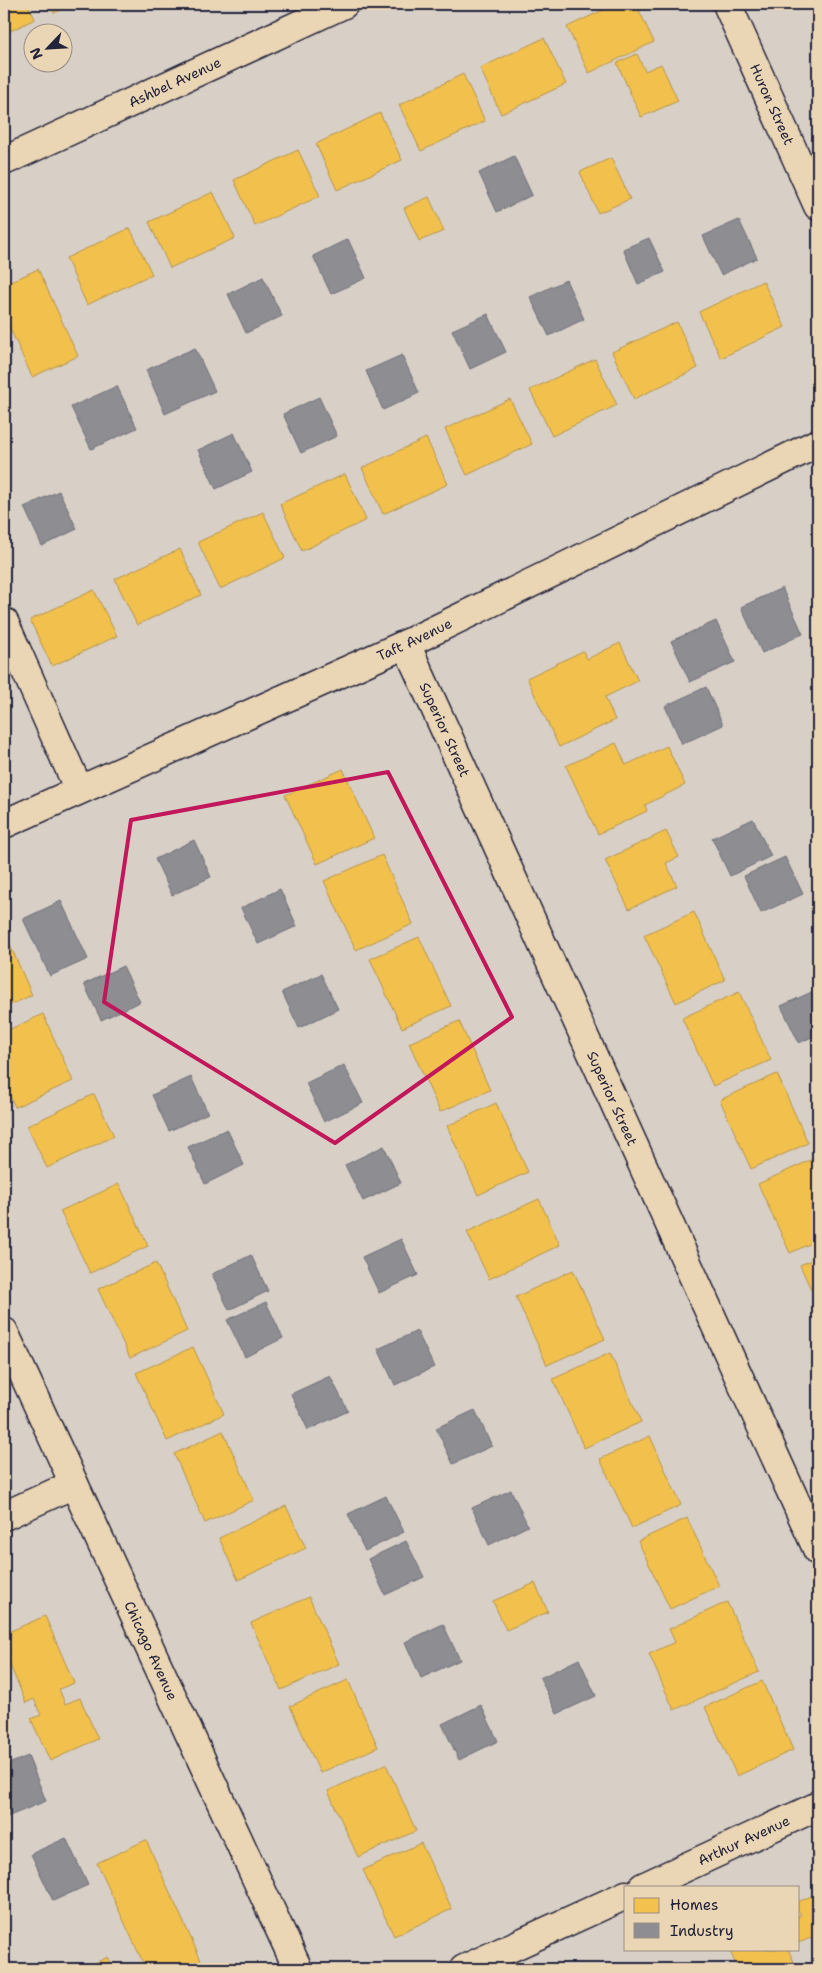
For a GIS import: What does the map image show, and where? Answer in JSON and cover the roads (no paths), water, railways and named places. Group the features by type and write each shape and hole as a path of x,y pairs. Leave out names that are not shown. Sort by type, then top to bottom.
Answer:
{"street":[{"name":"Ashbel Avenue","path":"4,161 344,4"},
{"name":"Huron Street","path":"726,4 818,206"},
{"name":"Taft Avenue","path":"4,824 406,644 818,443"},
{"path":"4,622 78,790"},
{"name":"Superior Street","path":"406,644 818,1551"},
{"name":"Chicago Avenue","path":"4,1332 298,1969"},
{"path":"4,1516 74,1484"},
{"name":"Arthur Avenue","path":"645,1886 818,1806"},
{"path":"464,1969 624,1895"}]}
